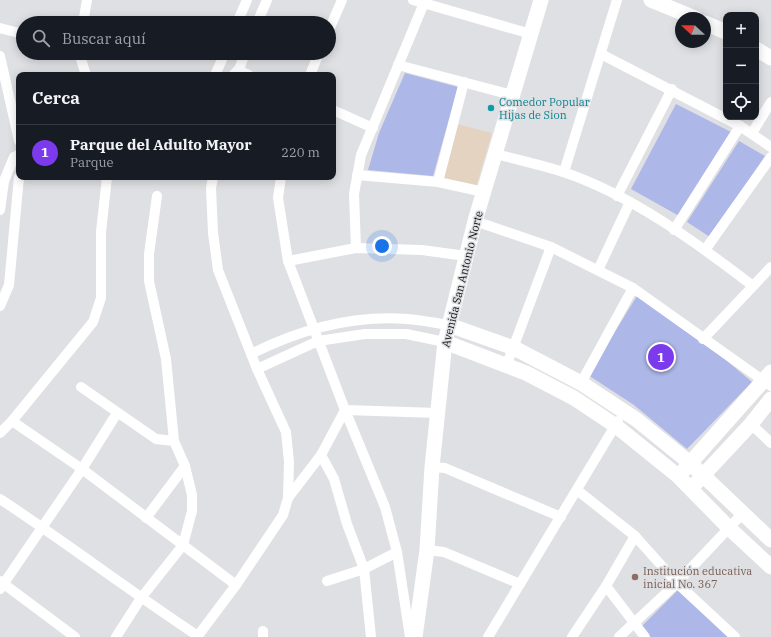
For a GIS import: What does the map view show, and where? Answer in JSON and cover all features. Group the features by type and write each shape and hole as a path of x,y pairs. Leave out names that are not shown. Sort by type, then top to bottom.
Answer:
{"street":[{"path":"84,16 87,0"},
{"path":"240,16 247,0"},
{"path":"260,16 267,0"},
{"path":"335,16 342,0"},
{"path":"413,0 531,34"},
{"name":"Avenida San Antonio Norte","path":"415,637 427,550 432,467 445,342 475,220 541,0"},
{"path":"564,172 617,0"},
{"path":"651,0 680,12"},
{"path":"356,248 354,194 361,155 424,3"},
{"path":"711,25 723,31"},
{"path":"0,28 16,32"},
{"path":"759,51 771,58"},
{"path":"601,54 672,89 740,126 771,147"},
{"path":"0,56 16,128"},
{"path":"81,60 85,72"},
{"path":"216,72 222,60"},
{"path":"236,72 242,60"},
{"path":"311,72 316,60"},
{"path":"398,65 512,95"},
{"path":"438,182 464,82"},
{"path":"617,196 672,89"},
{"path":"752,133 771,102"},
{"path":"336,111 372,128"},
{"path":"674,230 740,126"},
{"path":"496,154 564,172 630,202 705,250 753,286"},
{"path":"0,210 4,181 14,157 16,156"},
{"path":"705,250 771,157"},
{"path":"357,175 438,182 484,192"},
{"path":"0,306 9,285 20,180"},
{"path":"0,433 12,421 92,322 101,298 102,232 107,180"},
{"path":"0,499 42,526 141,598 198,636 236,585 283,515 288,498 289,462 286,432 257,369 218,270 213,234 211,188 212,180"},
{"path":"280,180 278,198 288,261 313,329 385,507 397,552 410,637"},
{"path":"116,637 141,598 184,545 192,511 192,495 185,466 174,441 166,359 149,281 149,254 157,196"},
{"path":"598,270 630,202"},
{"path":"475,220 551,247 633,288 703,339 768,379 678,476"},
{"path":"507,364 551,247"},
{"path":"288,261 356,248 422,250 466,256"},
{"path":"703,339 771,267"},
{"path":"581,383 633,288"},
{"path":"251,354 280,340 313,329 362,320 406,319 449,325 514,348 581,383 624,411 690,463 771,540"},
{"path":"257,369 318,341 364,334 406,334 445,342 507,364 574,398 616,426 678,476 730,529 771,567"},
{"path":"81,387 156,439 174,441"},
{"path":"691,488 751,424 771,399"},
{"path":"345,410 438,413"},
{"path":"288,498 321,455 345,410"},
{"path":"488,637 624,411"},
{"path":"75,637 1,584 82,469 117,413"},
{"path":"12,421 82,469 236,585"},
{"path":"751,424 771,443"},
{"path":"321,455 334,479 347,524 364,569 371,637"},
{"path":"146,518 185,466"},
{"path":"432,467 445,468 561,517"},
{"path":"577,490 635,536 677,583 735,637"},
{"path":"619,637 635,624 677,583 730,529 743,513"},
{"path":"572,637 606,586 635,536"},
{"path":"427,550 444,552 520,584"},
{"path":"327,581 364,569 397,552"},
{"path":"606,586 644,637"}],"shaded area":[{"path":"405,73 458,87 433,176 368,170 379,133"},
{"path":"676,104 735,134 681,217 631,189"},
{"path":"457,124 492,133 476,187 443,178"},
{"path":"739,141 765,156 710,237 687,222"},
{"path":"637,296 701,339 752,382 687,449 634,405 588,375"},
{"path":"680,588 736,637 650,637 642,626"}],"place":[{"name":"Comedor Popular Hijas de Sion","path":"491,108"},
{"name":"Parque del Adulto Mayor","path":"661,357"},
{"name":"Institución educativa inicial No. 367","path":"635,577"}]}
